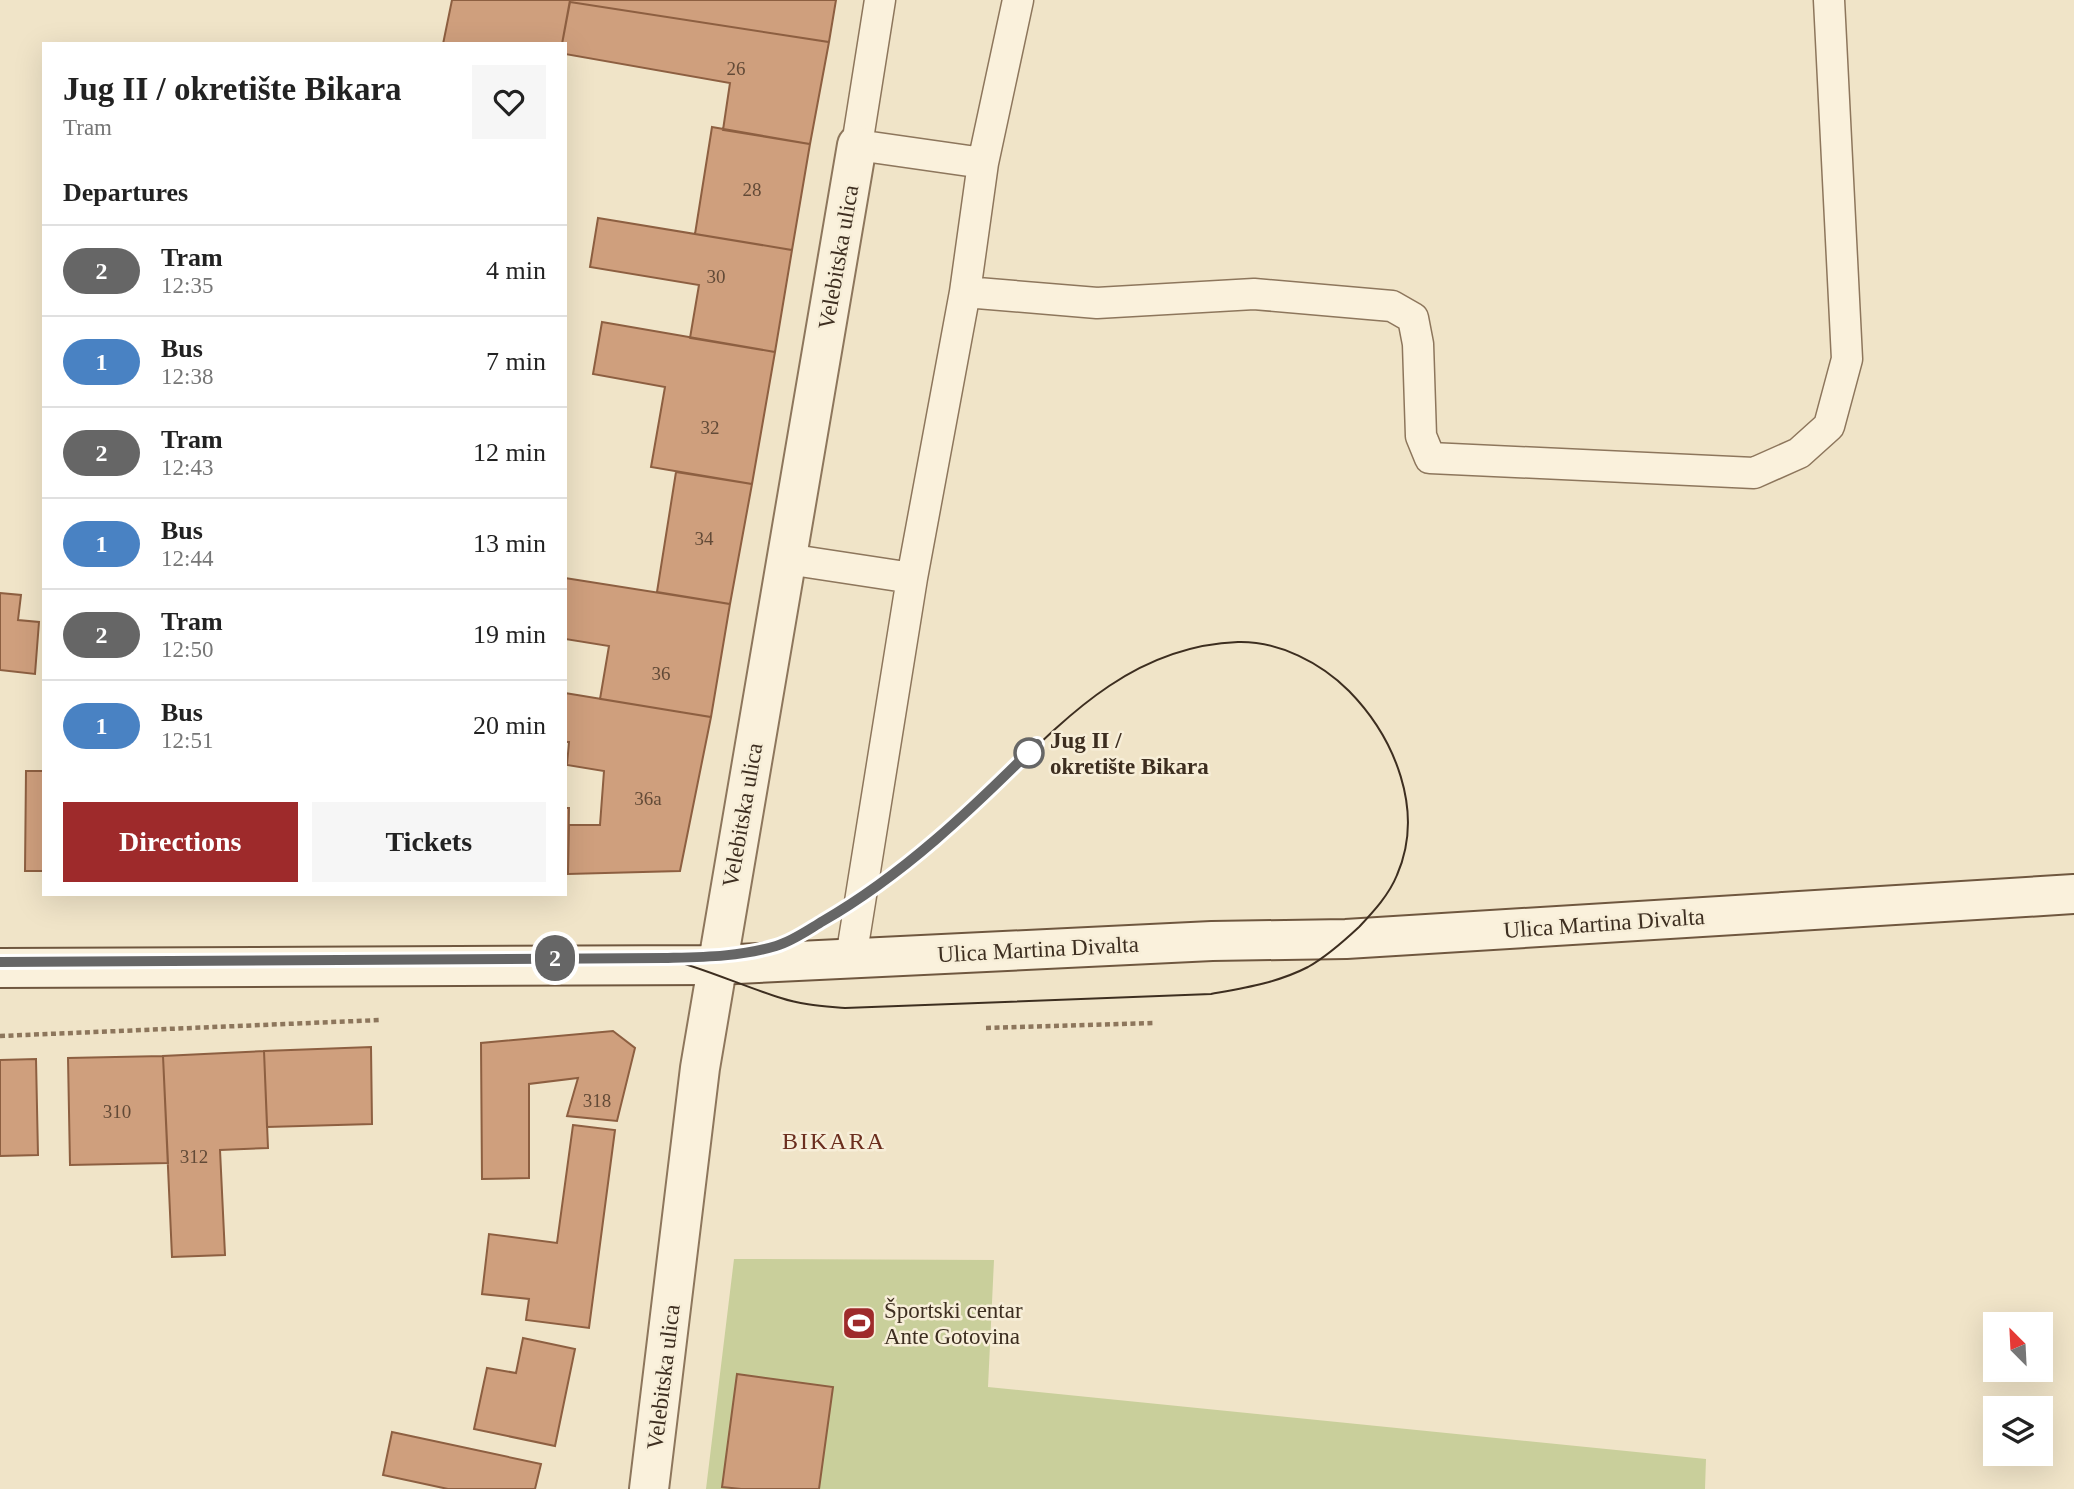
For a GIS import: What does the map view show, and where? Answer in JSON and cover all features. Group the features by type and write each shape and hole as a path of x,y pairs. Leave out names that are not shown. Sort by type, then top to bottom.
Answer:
{"street":[{"name":"Velebitska ulica","path":"649,1489 697,1094 716,965 857,145"},
{"name":"Ulica Martina Divalta","path":"0,968 716,965 1212,941 1346,939 2074,894"}],"lane":[{"path":"880,0 857,145 983,163"},
{"path":"851,958 912,578 965,292 983,163 1018,0"},
{"path":"965,292 1097,303 1254,295 1392,306 1413,318 1418,344 1421,436 1430,458 1754,473 1800,453 1829,426 1847,359 1829,0"},
{"path":"787,559 912,578"}],"path":[{"path":"0,1036 383,1020"},
{"path":"986,1028 1155,1023"}],"green space":[{"name":"Športski centar Ante Gotovina","path":"734,1259 994,1260 988,1387 1706,1459 1705,1489 706,1489"}],"building":[{"path":"452,0 570,0 562,42 443,42"},
{"path":"570,0 836,0 829,42"},
{"path":"570,2 829,42 810,144 723,130 730,83 567,54 567,42 562,42"},
{"path":"712,127 810,144 792,250 695,234"},
{"path":"598,218 792,250 775,352 690,338 699,285 590,267"},
{"path":"602,322 775,352 752,484 651,467 665,387 593,374"},
{"path":"676,472 752,484 730,604 657,592"},
{"path":"567,578 730,604 711,717 600,699 609,646 567,639"},
{"path":"0,593 21,595 18,620 39,622 35,674 0,670"},
{"path":"567,693 711,717 680,871 568,874 569,825 600,825 604,771 567,765"},
{"path":"26,771 42,771 42,871 25,871"},
{"path":"567,808 569,808 568,874"},
{"path":"613,1031 635,1048 617,1121 567,1116 578,1078 529,1084 529,1178 482,1179 481,1043"},
{"path":"371,1047 372,1124 267,1127 264,1051"},
{"path":"264,1051 268,1148 220,1150 225,1255 172,1257 163,1056"},
{"path":"163,1056 168,1163 70,1165 68,1058"},
{"path":"36,1059 38,1155 0,1156 0,1060"},
{"path":"573,1125 615,1130 589,1328 526,1320 529,1299 482,1294 489,1234 557,1243"},
{"path":"523,1338 575,1349 555,1446 474,1429 487,1368 516,1373"},
{"path":"737,1374 833,1387 819,1489 722,1487"},
{"path":"392,1432 541,1464 535,1489 448,1489 383,1475"}],"tram line":[{"path":"0,962 718,957 769,948 798,936 877,887 976,805 1038,745 1096,695 1128,674 1161,658 1198,647 1238,642 1269,645 1326,671 1349,691 1380,731 1401,777 1408,826 1405,851 1394,882 1385,896 1359,927 1321,958 1296,973 1260,984 1211,994 845,1008 789,1000 664,958"},
{"name":"2","path":"0,962 718,957 777,946 860,900 980,801 1037,744"}],"place":[{"name":"Jug II / okretište Bikara","path":"1029,753"},
{"name":"Športski centar Ante Gotovina","path":"859,1323"}],"district":[{"name":"BIKARA","path":"834,1141"}]}
